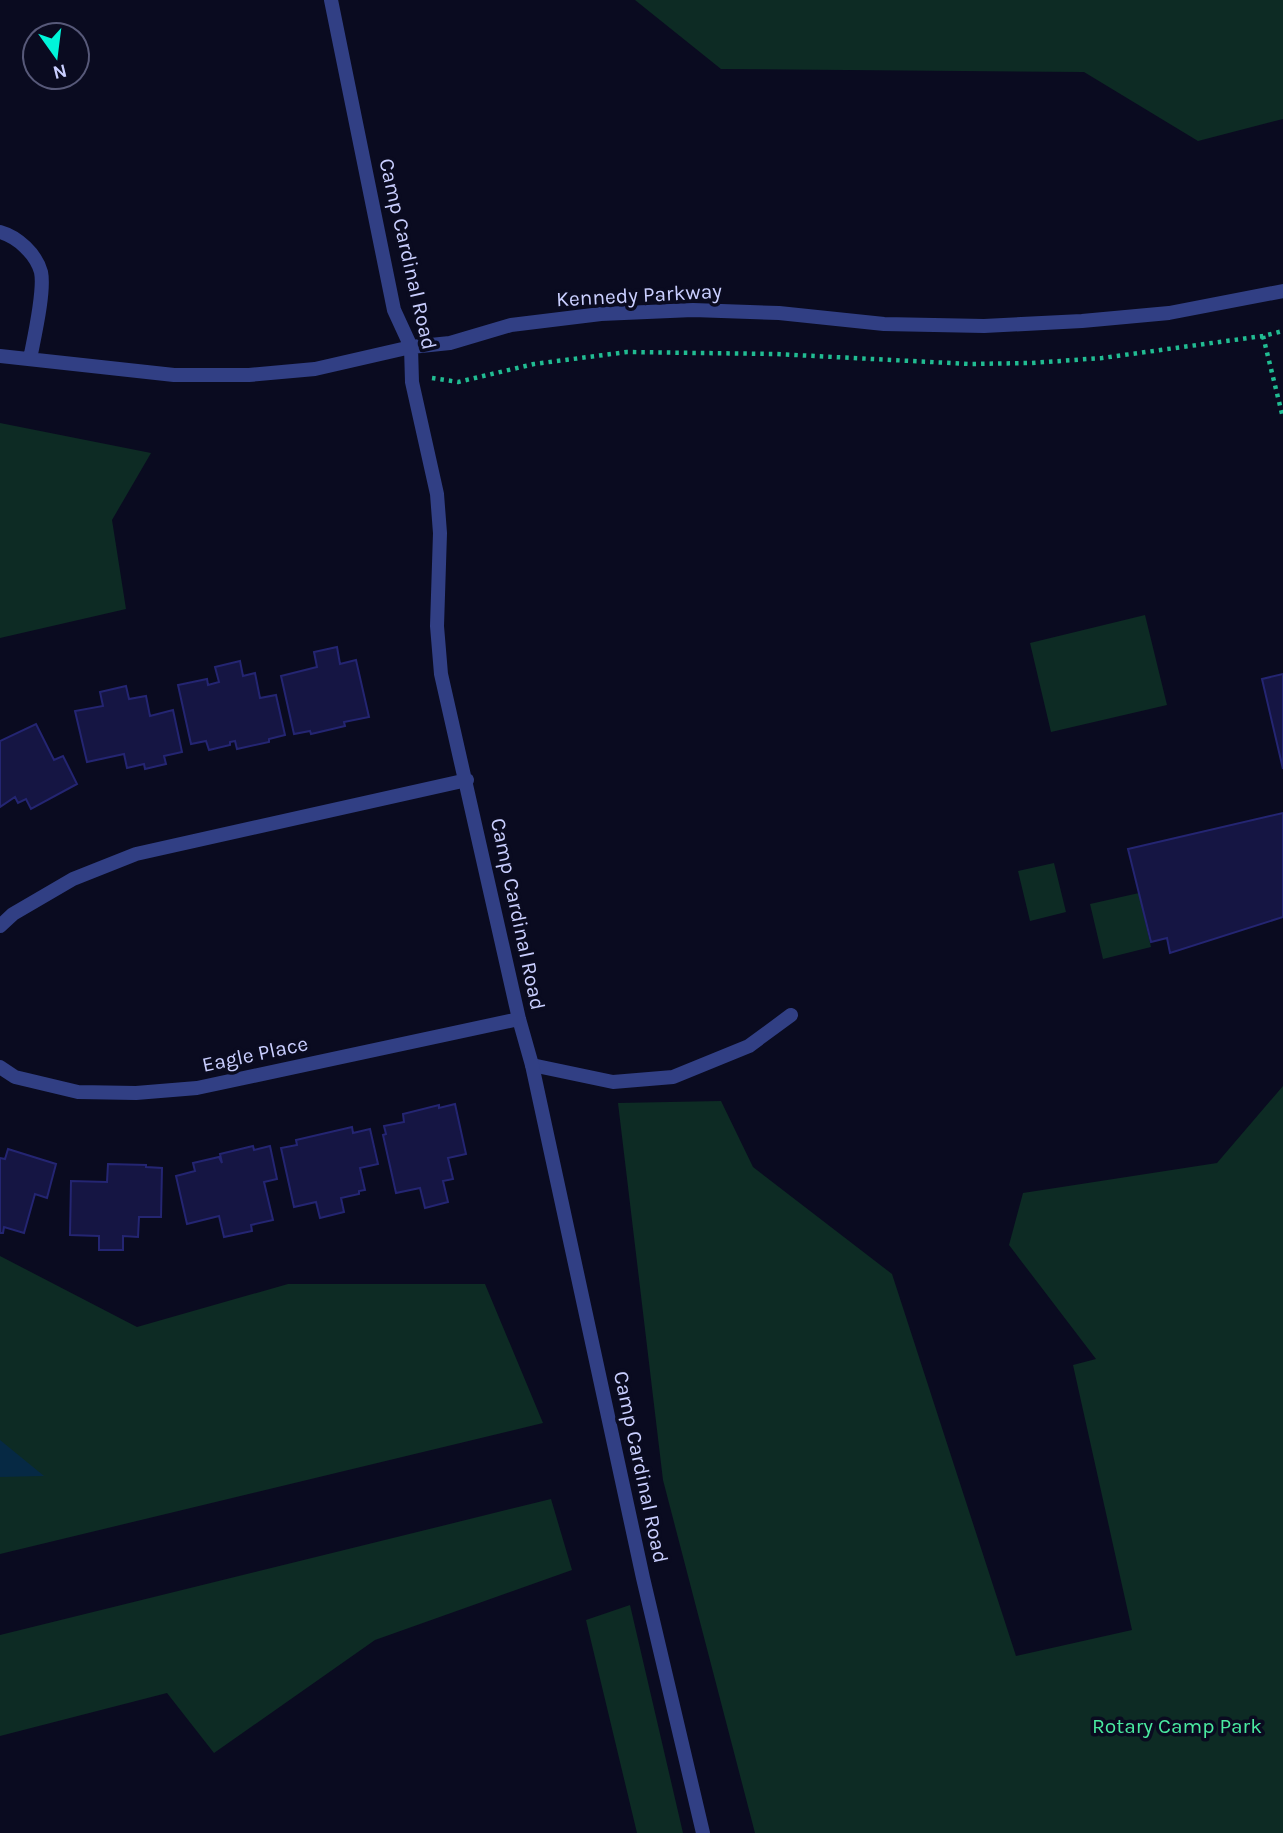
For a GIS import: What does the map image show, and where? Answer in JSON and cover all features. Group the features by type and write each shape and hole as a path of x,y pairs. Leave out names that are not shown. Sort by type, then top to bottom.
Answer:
{"street":[{"name":"Camp Cardinal Road","path":"331,0 394,310 411,347 412,382 437,494 440,533 437,626 442,674 519,1019 532,1065 646,1591 702,1833"},
{"path":"0,232 19,242 33,254 41,274 41,294 30,359"},
{"name":"Kennedy Parkway","path":"0,356 174,375 249,375 316,369 411,347 450,342 511,325 601,314 693,310 779,313 884,324 984,326 1169,313 1283,291"},
{"path":"0,926 13,914 73,879 136,855 467,780"},
{"path":"532,1065 613,1082 673,1077 749,1046 791,1015"},
{"name":"Eagle Place","path":"0,1067 15,1077 78,1092 135,1093 197,1088 519,1019"}],"path":[{"path":"412,382 436,377 458,382 534,364 627,352 776,354 970,364 1031,363 1102,358 1283,331"},
{"path":"1263,336 1283,418"}],"green space":[{"path":"635,0 1283,0 1283,119 1198,141 1084,72 721,69"},
{"path":"0,423 151,453 112,520 126,609 0,638"},
{"path":"1145,615 1167,705 1051,732 1030,643"},
{"path":"1054,863 1066,912 1030,921 1018,871"},
{"path":"1139,893 1151,947 1103,959 1090,904"},
{"name":"Rotary Camp Park","path":"1283,1086 1283,1833 755,1833 663,1480 618,1103 721,1101 753,1167 892,1274 1016,1656 1132,1630 1073,1365 1096,1359 1009,1245 1023,1193 1217,1163"},
{"path":"0,1256 137,1327 288,1284 485,1284 543,1423 0,1554"},
{"path":"551,1499 572,1570 375,1640 214,1753 167,1693 0,1736 0,1635"},
{"path":"630,1605 683,1833 637,1833 586,1620"}],"water":[{"path":"0,1440 44,1476 0,1477"}],"building":[{"path":"337,647 340,664 356,660 369,717 344,722 345,726 311,734 310,731 294,734 281,676 317,667 314,652"},
{"path":"240,661 243,676 255,673 260,698 276,695 285,735 269,739 269,742 237,749 235,741 230,742 230,745 209,750 206,741 191,744 178,685 207,679 208,685 219,682 215,667"},
{"path":"1283,674 1283,769 1262,679"},
{"path":"126,686 129,699 146,696 150,716 173,710 182,752 164,756 166,764 145,769 144,764 127,768 124,754 87,762 75,711 103,706 100,692"},
{"path":"36,724 54,760 63,756 77,784 31,809 26,799 18,803 15,797 0,807 0,741"},
{"path":"1283,813 1283,917 1170,953 1167,938 1151,942 1128,849"},
{"path":"455,1104 466,1154 448,1158 453,1179 443,1181 448,1202 425,1208 420,1188 396,1193 383,1135 386,1134 384,1126 404,1122 403,1114"},
{"path":"352,1127 353,1133 370,1129 378,1164 360,1168 365,1190 341,1198 344,1212 320,1218 316,1202 294,1207 281,1148 297,1145 296,1140"},
{"path":"253,1146 254,1150 270,1146 277,1179 264,1182 273,1220 251,1225 252,1231 224,1237 219,1216 187,1224 176,1176 195,1171 193,1163 219,1157 222,1163 220,1154"},
{"path":"8,1149 56,1164 47,1198 35,1194 24,1233 4,1227 3,1233 0,1233 0,1158 5,1159"},
{"path":"108,1164 162,1168 161,1217 139,1217 138,1237 123,1236 123,1250 99,1250 99,1236 70,1235 71,1181 107,1182"}]}
